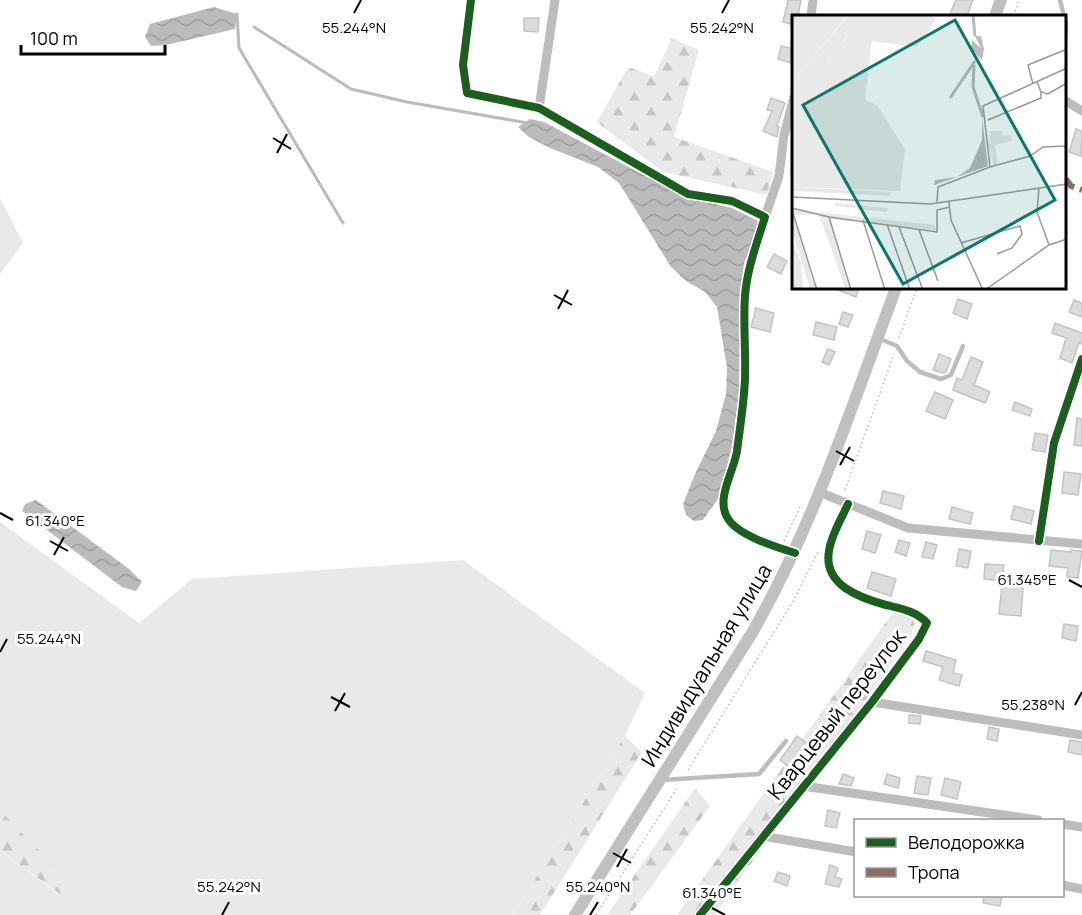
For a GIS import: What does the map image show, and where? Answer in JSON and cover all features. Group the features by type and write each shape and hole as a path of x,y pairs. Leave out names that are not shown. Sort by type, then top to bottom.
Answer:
{"main road":[{"path":"995,15 1001,0"},
{"name":"Индивидуальная улица","path":"575,915 752,633 795,553 895,290"}],"street":[{"path":"471,0 463,65 466,93 539,108 688,194 732,201 765,217"},
{"path":"539,108 555,0"},
{"path":"811,15 813,0"},
{"path":"1067,102 1082,111"},
{"path":"792,105 784,135 779,176 750,266 745,295 745,379 742,413 735,462 723,507 727,519 744,532 795,553"},
{"path":"1039,541 1054,443 1082,359"},
{"path":"819,492 908,528 1082,544"},
{"name":"Кварцевый переулок","path":"700,915 872,702 919,639 927,623 918,614 860,598 839,584 829,568 829,550 844,502"},
{"name":"Кварцевый переулок","path":"872,702 1082,735"},
{"path":"803,786 1031,819"},
{"path":"1064,824 1082,827"},
{"path":"762,836 854,852"},
{"path":"1064,885 1082,889"}],"lane":[{"path":"1060,0 1064,15"},
{"path":"877,338 897,346 907,362 920,372 941,379 951,375 963,346"},
{"path":"659,780 759,774 786,741"}],"path":[{"path":"1014,15 1019,0"},
{"path":"844,502 916,290"},
{"path":"781,548 800,507"},
{"path":"596,915 794,600 822,545"}],"green space":[{"path":"672,38 699,50 674,137 773,172 767,195 663,172 597,122 628,67 654,76"},
{"path":"0,198 23,243 0,274"},
{"path":"0,522 139,623 192,579 463,560 645,693 625,736 513,915 0,915 0,851 59,894 69,882 0,810"},
{"path":"898,612 908,615 915,623 910,637 715,915 677,915 891,615"},
{"path":"625,736 642,752 540,915 513,915"},
{"path":"695,788 710,806 630,915 607,915"},
{"path":"0,810 69,882 60,894 0,851"}],"water":[{"path":"214,7 237,14 235,29 166,45 151,46 145,37 150,24"},
{"path":"530,119 544,122 685,197 732,208 758,221 754,240 744,263 741,289 739,395 732,446 720,496 703,520 694,521 686,515 683,504 716,431 726,394 727,368 717,307 705,292 686,281 671,267 619,183 598,167 529,137 518,127"},
{"path":"36,500 129,569 142,582 136,591 122,587 22,511 25,504"}],"building":[{"path":"788,0 801,0 798,15 792,15 792,24 783,22"},
{"path":"956,0 973,0 967,15 949,15"},
{"path":"524,18 539,18 538,32 524,31"},
{"path":"781,46 792,49 792,63 778,59"},
{"path":"771,98 785,103 777,126 779,127 777,137 763,131 772,111 767,110"},
{"path":"1076,129 1082,131 1081,156 1069,152"},
{"path":"774,254 787,261 781,274 767,267"},
{"path":"838,290 858,290 856,297"},
{"path":"958,299 972,304 967,319 953,313"},
{"path":"1074,300 1082,303 1082,317 1069,312"},
{"path":"756,308 774,313 770,332 751,327"},
{"path":"843,312 853,315 848,327 839,324"},
{"path":"816,322 837,327 834,340 813,335"},
{"path":"1055,323 1082,333 1082,344 1079,343 1072,363 1060,358 1066,338 1052,333"},
{"path":"828,349 835,352 829,365 822,362"},
{"path":"939,354 951,359 946,372 943,373 933,370"},
{"path":"971,357 983,362 974,385 990,392 985,403 953,390 957,378 962,380"},
{"path":"935,392 953,400 945,419 926,411"},
{"path":"1015,402 1032,409 1030,416 1012,410"},
{"path":"1077,418 1082,419 1082,446 1074,445"},
{"path":"1035,433 1048,435 1045,452 1032,450"},
{"path":"1064,472 1081,474 1078,495 1062,493"},
{"path":"883,491 904,496 901,509 880,503"},
{"path":"1014,506 1034,511 1031,524 1011,519"},
{"path":"952,507 973,513 970,524 949,519"},
{"path":"867,531 881,535 875,553 862,549"},
{"path":"899,540 910,543 906,556 895,552"},
{"path":"926,542 937,545 933,559 922,557"},
{"path":"959,549 971,551 968,568 956,566"},
{"path":"1051,550 1082,551 1078,578 1067,577 1068,568 1049,566"},
{"path":"985,564 1004,565 1002,581 984,579"},
{"path":"872,572 896,579 891,596 867,588"},
{"path":"1002,585 1023,587 1021,616 999,614"},
{"path":"1064,624 1078,626 1076,641 1062,638"},
{"path":"926,651 956,660 953,673 962,675 959,686 939,680 943,667 923,661"},
{"path":"909,715 921,716 920,724 909,723"},
{"path":"989,727 999,729 997,741 987,739"},
{"path":"797,736 808,744 791,768 780,760"},
{"path":"1070,740 1082,742 1082,755 1068,752"},
{"path":"843,774 854,778 851,786 839,784"},
{"path":"887,774 900,778 898,788 884,784"},
{"path":"917,776 931,778 928,795 914,793"},
{"path":"945,778 961,782 957,799 941,795"},
{"path":"828,810 840,813 836,828 825,826"},
{"path":"830,865 838,868 835,877 842,879 839,887 825,884"},
{"path":"778,872 790,876 787,886 774,881"},
{"path":"984,897 1002,897 1000,906 983,903"}],"waterway":[{"path":"237,14 239,48 343,223"},
{"path":"254,27 351,89 407,102 528,123"}],"marked path":[{"path":"1067,180 1071,186 1082,190"}],"cycle path":[{"path":"471,0 463,65 467,93 539,108 688,194 732,201 765,217 746,286 744,397 737,451 725,493 724,510 732,523 747,535 795,553"},
{"path":"1039,541 1054,443 1082,359"},
{"path":"700,915 872,702 919,639 927,623 908,611 855,594 838,581 832,573 829,563 830,545 848,504"}]}
